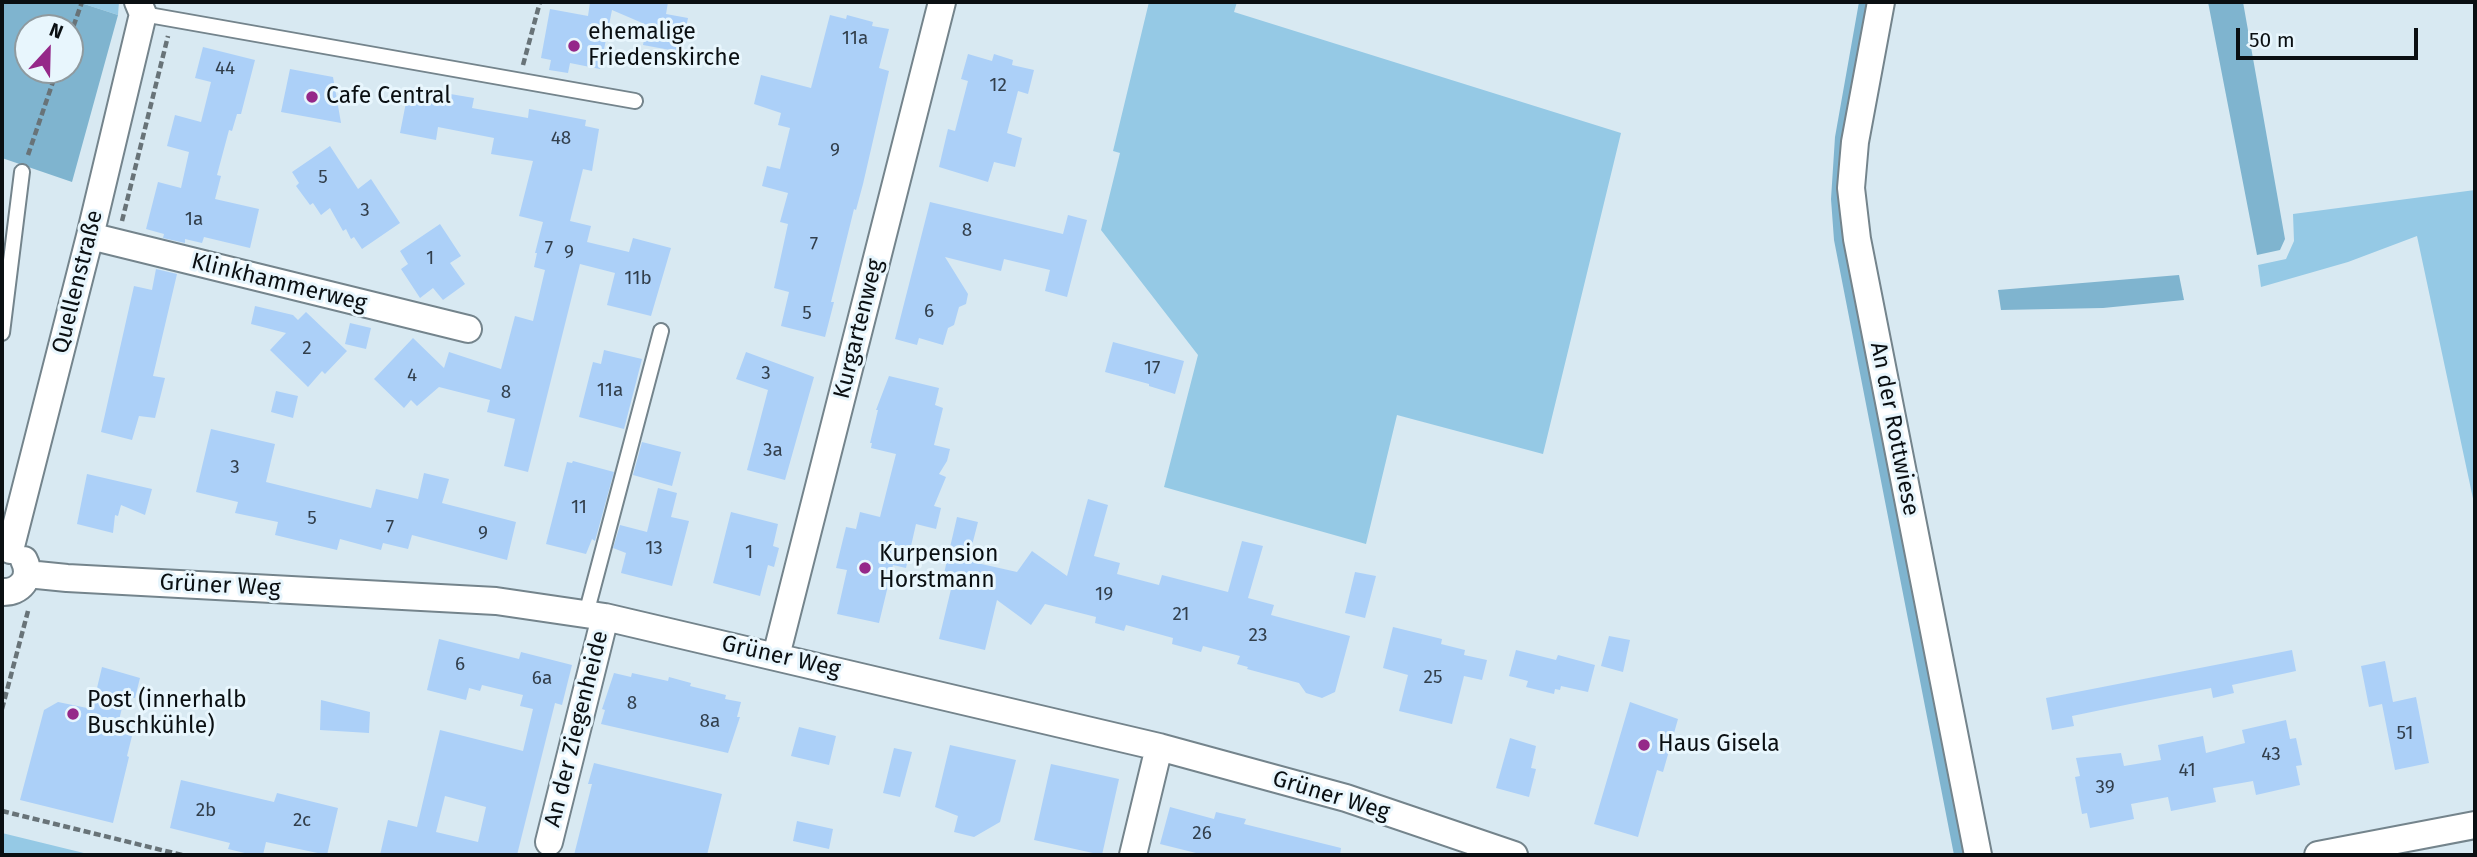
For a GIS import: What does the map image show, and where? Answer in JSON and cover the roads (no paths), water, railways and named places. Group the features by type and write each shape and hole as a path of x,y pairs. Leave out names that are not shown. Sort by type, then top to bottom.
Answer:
{"street":[{"name":"Kurgartenweg","path":"776,656 942,2"},
{"name":"An der Rottwiese","path":"1881,2 1854,142 1851,188 1857,239 1978,855"},
{"name":"Quellenstraße","path":"27,574 23,559 6,550 90,236 140,8"},
{"name":"Klinkhammerweg","path":"90,236 468,329"},
{"name":"Grüner Weg","path":"27,574 496,601 595,616 1159,747 1346,798 1514,855"},
{"path":"2,594 22,586 27,574"},
{"name":"An der Ziegenheide","path":"549,842 595,616"},
{"path":"1133,855 1159,747"},
{"path":"2318,855 2475,825"}],"lane":[{"name":"Quellenstraße","path":"140,8 173,18 519,82 635,100"},
{"path":"2,333 22,172"},
{"path":"595,616 661,331"}],"place":[{"name":"ehemalige Friedenskirche","path":"574,46"},
{"name":"Cafe Central","path":"312,97"},
{"name":"Kurpension Horstmann","path":"865,568"},
{"name":"Post (innerhalb Buschkühle)","path":"73,714"},
{"name":"Haus Gisela","path":"1644,745"}]}
